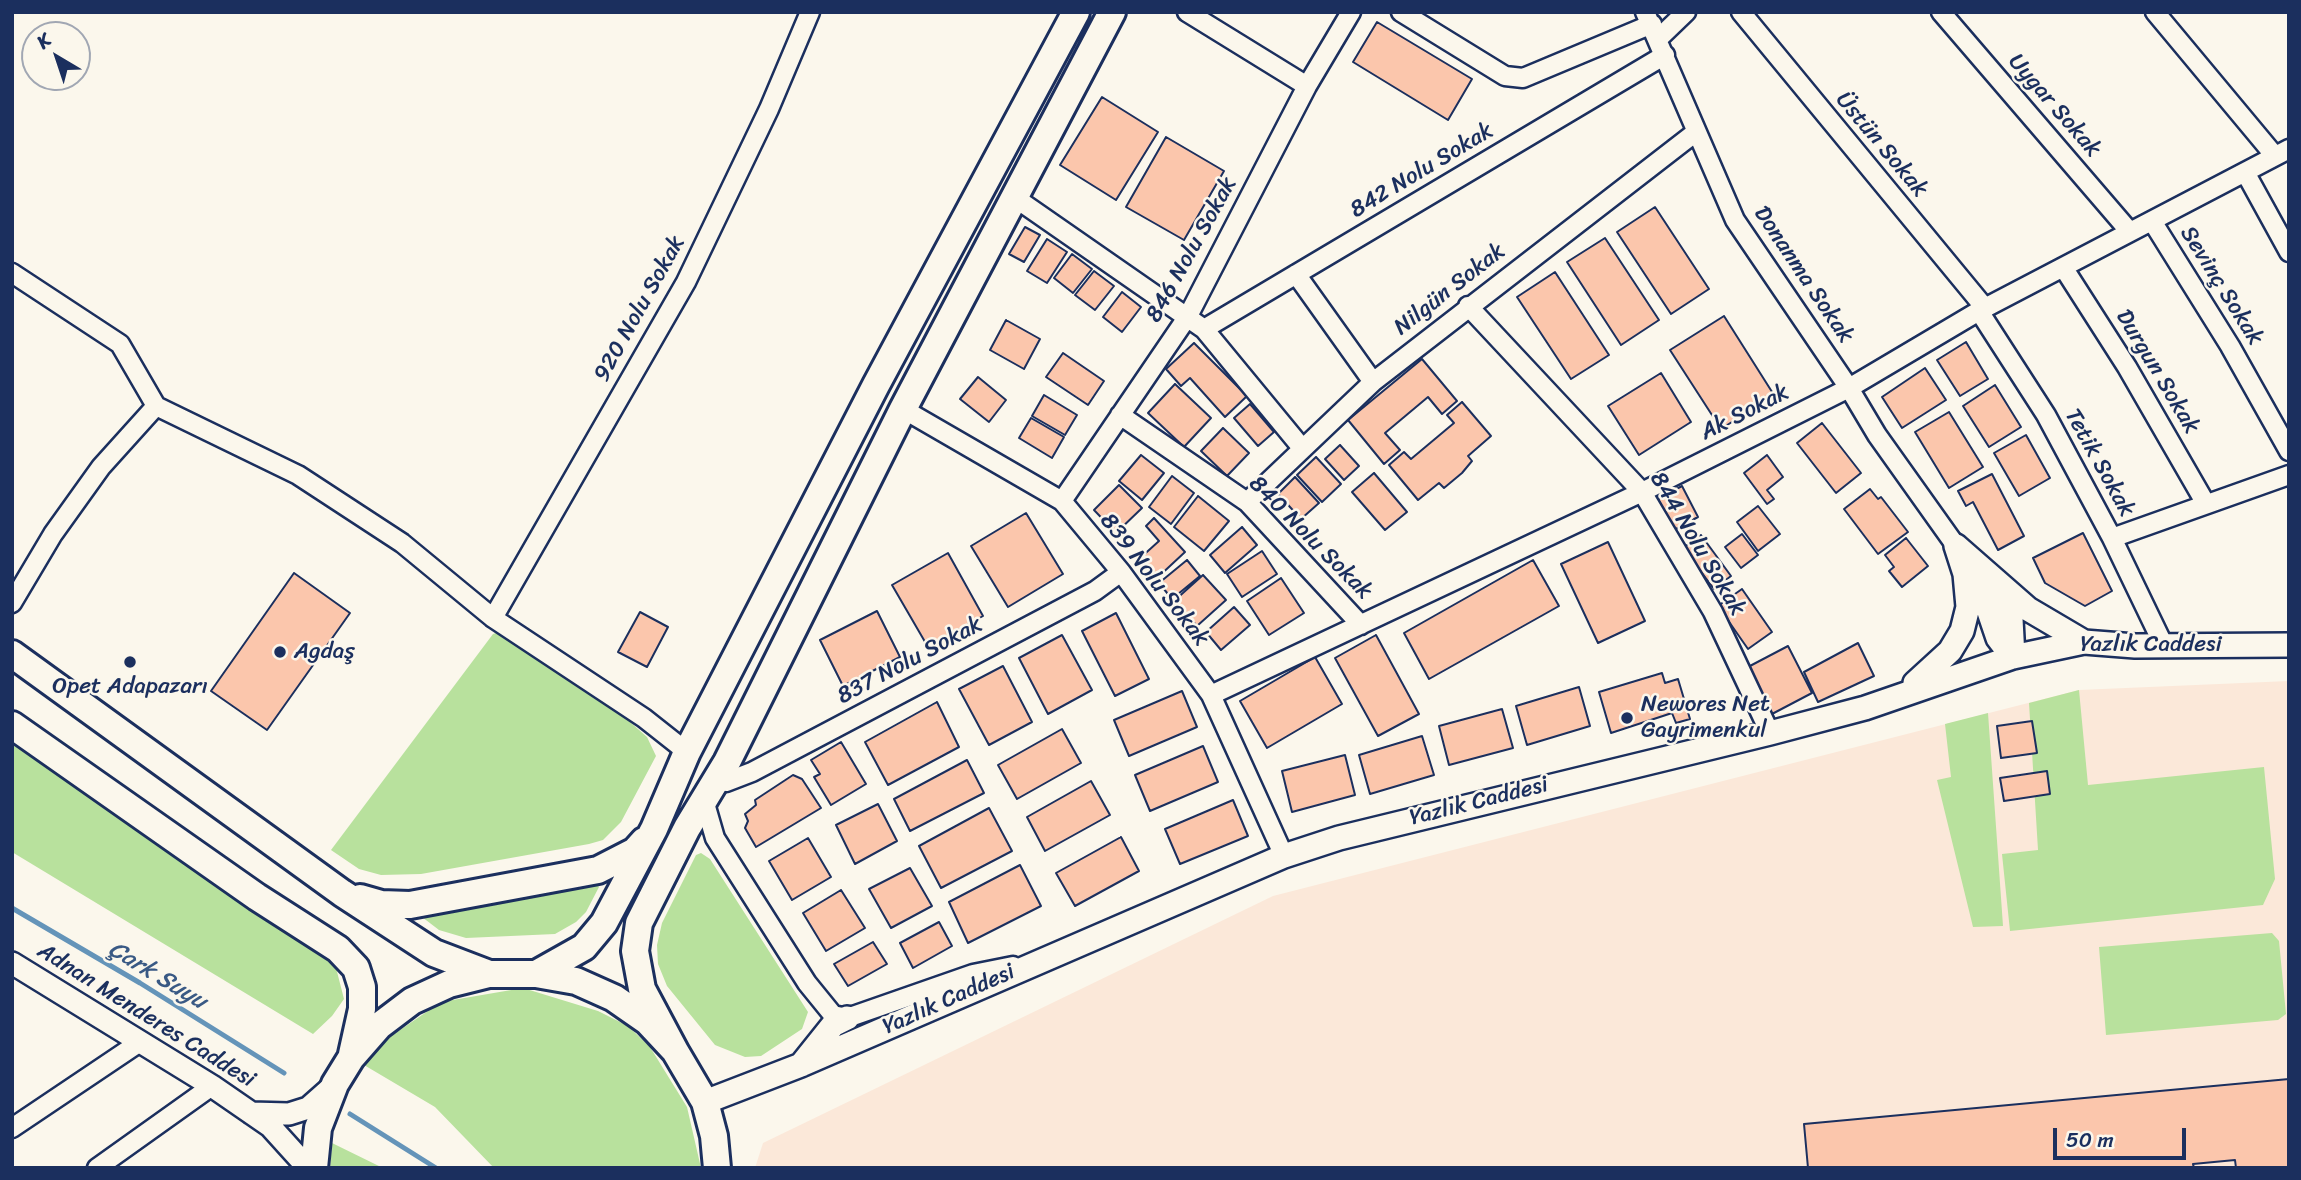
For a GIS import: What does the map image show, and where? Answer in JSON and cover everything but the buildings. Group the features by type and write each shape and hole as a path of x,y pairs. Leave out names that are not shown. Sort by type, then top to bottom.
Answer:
{"main road":[{"path":"536,974 584,947 593,938 654,829 687,752 876,385 1076,12"},
{"path":"717,1168 705,1102 642,989 635,951 639,923 903,409 1112,12"},
{"path":"1956,546 2028,609 2084,642"},
{"path":"1956,546 1975,573 1998,638 2013,657"},
{"path":"1897,696 1934,668 1950,651 1962,631 1968,607 1965,573 1956,546"},
{"name":"Yazlık Caddesi","path":"705,1102 801,1065 1284,856 1419,817 1770,733 1897,696 2013,657 2084,642 2164,646 2289,645"},
{"path":"12,654 342,893 434,953 489,974"},
{"path":"12,725 257,897 338,949 356,968 362,987 362,1009 351,1058"},
{"path":"342,893 382,904 410,905 598,870 635,851 654,829"},
{"path":"314,1168 318,1128 335,1084 351,1058 379,1026 412,1001 449,984 489,974 536,974 576,981 614,998 647,1021 675,1051"},
{"path":"801,1065 833,1025 847,1018"}],"street":[{"name":"920 Nolu Sokak","path":"493,618 686,282 769,109 810,12"},
{"path":"1187,12 1307,86"},
{"name":"846 Nolu Sokak","path":"1062,501 1188,316 1307,86 1351,12"},
{"path":"1401,12 1505,76 1523,78 1686,12"},
{"name":"Üstün Sokak","path":"1741,12 1982,310"},
{"name":"Uygar Sokak","path":"1941,12 2130,232"},
{"path":"2155,12 2282,153"},
{"name":"Donanma Sokak","path":"1652,25 1735,220 1849,388 1877,435 1956,546"},
{"name":"842 Nolu Sokak","path":"1204,329 1665,55"},
{"name":"Nilgün Sokak","path":"1247,502 1373,382 1696,132"},
{"name":"Ak Sokak","path":"1211,695 1642,492 1849,388 1982,310 2282,153"},
{"path":"2245,172 2289,252"},
{"path":"1014,197 1204,329 1303,448"},
{"name":"Sevinç Sokak","path":"2152,221 2230,346 2289,451"},
{"name":"Durgun Sokak","path":"2063,267 2127,367 2206,504"},
{"path":"12,273 120,344 156,406 298,475 402,543 493,618 643,718 687,752"},
{"path":"1296,274 1373,382"},
{"name":"844 Nolu Sokak","path":"1468,306 1642,492 1713,612 1770,733"},
{"name":"Tetik Sokak","path":"1982,310 2046,415 2112,538 2164,646"},
{"path":"12,603 53,534 101,467 156,406"},
{"name":"839 Nolu Sokak","path":"903,409 1062,501 1121,572 1211,695 1284,856"},
{"name":"840 Nolu Sokak","path":"1120,415 1247,502 1361,625"},
{"path":"2112,538 2289,475"},
{"name":"837 Nolu Sokak","path":"710,789 752,772 1095,591 1121,572"},
{"path":"710,789 715,838 807,983 833,1015 847,1018 973,974 1034,962"},
{"name":"Adnan Menderes Caddesi","path":"12,964 212,1086 270,1126 308,1168"},
{"path":"12,1128 140,1042"},
{"path":"251,1113 283,1114 308,1108 335,1084"},
{"path":"97,1168 212,1086"}],"shaded area":[{"path":"2289,681 2289,1168 755,1168 763,1143 1273,896 2079,690"}],"green space":[{"path":"499,632 625,711 630,722 647,737 656,756 621,822 603,840 589,844 421,874 381,875 359,869 331,850 493,634"},
{"path":"2079,690 2088,785 2264,767 2275,879 2263,905 2010,931 2002,854 2038,850 2029,703"},
{"path":"1988,713 2003,926 1973,927 1937,780 1951,777 1945,724"},
{"path":"12,737 334,960 344,999 332,1016 313,1034 12,852"},
{"path":"701,853 710,859 808,1012 802,1029 761,1056 745,1057 715,1045 667,986 658,964 657,945 662,923 696,855"},
{"path":"596,883 599,887 586,912 576,922 555,934 466,938 439,930 422,917"},
{"path":"2272,933 2279,941 2286,1014 2278,1020 2106,1035 2099,947"},
{"path":"523,988 598,1011 628,1026 650,1047 687,1107 701,1168 494,1168 435,1107 364,1065 381,1043 441,1002"},
{"path":"332,1143 383,1168 330,1168"}],"waterway":[{"name":"Çark Suyu","path":"12,908 140,983 284,1073"},
{"name":"Çark Suyu","path":"350,1114 436,1168"}],"place":[{"name":"Agdaş","path":"280,652"},
{"name":"Opet Adapazarı","path":"130,662"},
{"name":"Newores Net Gayrimenkul","path":"1627,718"}]}
